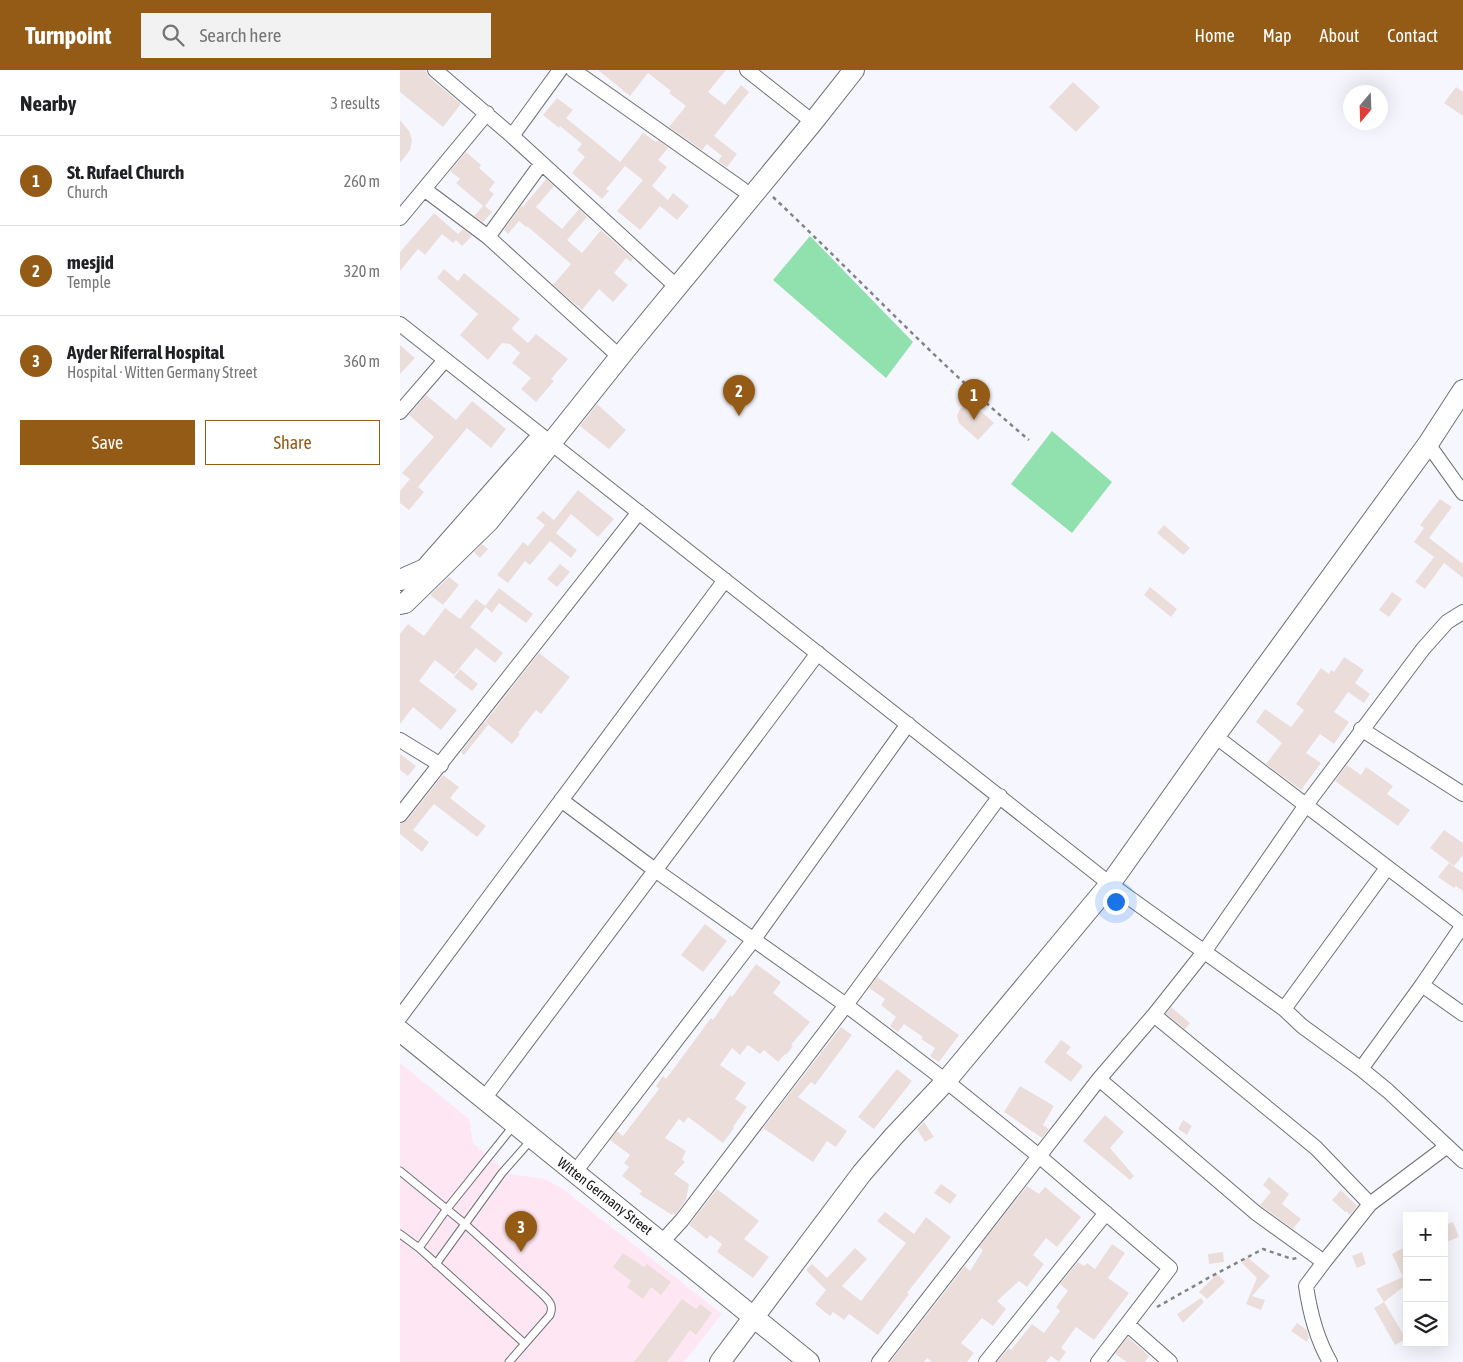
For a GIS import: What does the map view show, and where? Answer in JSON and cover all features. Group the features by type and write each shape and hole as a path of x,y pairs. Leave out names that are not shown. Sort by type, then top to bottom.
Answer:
{"street":[{"path":"435,70 487,113 672,283"},
{"path":"512,136 560,70"},
{"path":"573,70 751,187"},
{"path":"747,70 808,118"},
{"path":"808,118 838,70"},
{"path":"402,605 489,521 547,440 672,283 808,118 854,70"},
{"path":"400,218 487,113"},
{"path":"488,237 542,164"},
{"path":"424,189 488,237 616,353"},
{"path":"400,324 1110,884 1284,1009 1302,1026 1388,1091 1463,1162"},
{"path":"400,412 445,360"},
{"path":"720,1362 862,1173 894,1136 946,1082 1110,884 1215,736 1428,444 1463,390"},
{"path":"402,605 425,570 547,440"},
{"path":"1428,444 1463,493"},
{"path":"400,815 639,512"},
{"path":"400,580 425,570"},
{"path":"400,1017 726,580"},
{"path":"879,1362 1099,1079 1154,1016 1204,952 1361,729 1429,642 1447,622 1463,612"},
{"path":"483,1100 818,654"},
{"path":"575,1172 754,939 908,724"},
{"path":"1361,729 1463,794"},
{"path":"1215,736 1463,925 1361,1070"},
{"path":"400,740 441,765"},
{"path":"662,1242 682,1220 846,1005 1000,796"},
{"path":"561,800 655,870 846,1005 1039,1156 1170,1268 1098,1362"},
{"path":"1284,1009 1387,868"},
{"path":"1422,985 1463,1014"},
{"path":"1154,1016 1316,1148 1370,1204"},
{"name":"Witten Germany Street","path":"400,1031 809,1362"},
{"path":"1099,1079 1256,1213 1320,1260"},
{"path":"1330,1362 1320,1344 1306,1286 1320,1260 1370,1204 1446,1147"},
{"path":"986,1362 1106,1213"},
{"path":"1128,1324 1170,1362"}],"lane":[{"path":"419,1248 446,1210 515,1125"},
{"path":"436,1264 502,1173 532,1139"},
{"path":"400,1171 465,1224 551,1304 550,1315 509,1362"},
{"path":"400,1234 419,1248 524,1343"}],"path":[{"path":"751,187 831,253 920,342 995,412 1030,440"},
{"path":"1153,1310 1263,1249 1292,1258 1320,1260"}],"shaded area":[{"path":"400,1063 469,1119 473,1143 509,1174 545,1179 563,1189 722,1314 684,1362 400,1362"}],"green space":[{"path":"810,236 913,342 886,378 773,280"},
{"path":"1052,431 1112,482 1072,533 1011,484"}],"building":[{"path":"400,70 425,70 429,77 461,104 443,127 400,92"},
{"path":"598,70 726,70 708,92 725,105 741,85 749,92 714,136 737,154 727,167 718,161 722,156 707,144 702,150 669,127 686,106 648,73 630,96"},
{"path":"1073,82 1100,107 1076,132 1049,107"},
{"path":"1456,87 1463,92 1463,116 1444,103"},
{"path":"557,98 573,110 566,118 625,166 606,189 609,191 602,199 572,173 585,157 577,150 582,144 543,115"},
{"path":"400,120 409,131 412,140 410,150 400,163"},
{"path":"643,133 656,142 658,140 668,148 658,160 667,167 652,186 668,200 673,193 689,206 677,220 660,206 640,230 617,211 643,180 620,162"},
{"path":"466,152 481,165 479,168 495,182 489,190 494,194 485,206 492,212 483,222 474,216 483,206 456,183 460,179 450,171"},
{"path":"546,179 554,186 536,207 562,229 579,209 587,217 567,240 582,253 601,230 633,259 631,262 626,258 614,273 628,285 613,302 599,289 582,310 553,285 571,264 519,221 508,234 504,230 521,206 523,207"},
{"path":"434,213 458,234 463,229 472,236 462,246 456,240 453,243 442,234 425,255 418,249 400,271 400,252"},
{"path":"444,269 458,281 464,273 520,319 512,328 528,343 536,334 568,359 551,379 554,381 536,402 521,389 531,378 512,363 520,353 510,344 502,343 488,360 460,335 478,314 437,278"},
{"path":"400,345 415,358 400,374"},
{"path":"426,395 456,420 472,401 506,429 491,448 467,428 418,487 424,492 409,510 400,503 400,491 410,479 402,473 434,437 409,415"},
{"path":"597,404 626,430 609,449 580,426"},
{"path":"968,404 974,405 994,423 978,440 959,423 957,416 960,409"},
{"path":"578,490 614,519 598,537 571,514 556,533 577,550 571,558 550,541 530,565 525,561 508,583 497,575 523,542 528,546 545,525 536,518 543,511 554,520"},
{"path":"1440,499 1452,507 1429,538 1463,564 1463,578 1444,563 1425,589 1415,582 1434,557 1414,542 1424,528 1420,525"},
{"path":"1164,525 1190,548 1183,555 1157,533"},
{"path":"482,544 488,549 480,558 474,552"},
{"path":"560,564 570,572 557,587 547,579"},
{"path":"449,577 459,585 443,605 430,595"},
{"path":"1150,587 1177,609 1171,617 1144,595"},
{"path":"499,588 533,614 526,623 499,603 492,613 486,607 470,627 503,653 495,663 476,648 454,675 435,660 419,681 457,710 441,730 413,707 400,724 400,634 408,624 424,636 445,608 460,619 476,599 485,606"},
{"path":"1392,592 1402,599 1389,617 1379,610"},
{"path":"539,653 570,677 541,714 536,710 512,744 485,722"},
{"path":"1344,657 1364,670 1355,683 1370,694 1364,703 1348,692 1334,712 1349,722 1334,744 1320,734 1306,753 1321,763 1301,790 1266,764 1282,743 1256,722 1265,709 1291,727 1304,710 1296,704 1321,668 1329,674 1331,670 1334,672"},
{"path":"460,669 478,684 472,691 454,677"},
{"path":"484,722 488,725 464,755 461,752"},
{"path":"400,754 416,766 408,776 400,770"},
{"path":"1347,765 1361,775 1366,767 1393,786 1387,794 1410,810 1398,826 1335,781"},
{"path":"443,775 459,787 450,798 486,826 477,837 434,804 413,830 429,842 422,852 400,834 400,824 407,820"},
{"path":"1444,830 1463,843 1463,855 1454,866 1430,848"},
{"path":"1449,863 1463,873 1463,891 1456,886 1454,888 1438,877"},
{"path":"705,924 727,941 703,972 681,955"},
{"path":"756,964 781,982 773,993 810,1022 791,1045 793,1046 786,1055 778,1062 764,1050 760,1054 748,1045 740,1055 732,1048 720,1065 746,1083 735,1099 747,1107 723,1143 688,1117 684,1123 679,1119 665,1138 686,1151 682,1159 685,1162 674,1174 689,1184 686,1200 675,1215 673,1213 672,1215 639,1194 642,1191 622,1176 629,1167 624,1163 630,1155 610,1140 617,1131 623,1136 659,1089 656,1086 663,1076 666,1079 711,1018 713,1020 730,995 732,997"},
{"path":"877,977 959,1035 939,1062 930,1056 935,1048 921,1039 923,1037 904,1024 898,1032 890,1026 896,1017 881,1005 885,999 869,988"},
{"path":"1171,1007 1190,1023 1185,1029 1166,1014"},
{"path":"841,1027 852,1035 815,1085 811,1082 798,1097 847,1131 836,1147 827,1141 813,1162 763,1128"},
{"path":"1061,1040 1071,1047 1066,1053 1083,1066 1071,1082 1044,1062"},
{"path":"897,1069 912,1081 874,1129 858,1117"},
{"path":"1020,1086 1054,1106 1043,1125 1049,1129 1042,1138 1004,1112"},
{"path":"1105,1115 1124,1132 1110,1148 1134,1176 1130,1180 1083,1141"},
{"path":"1183,1120 1192,1126 1187,1135 1178,1129"},
{"path":"924,1122 934,1137 925,1142 917,1129"},
{"path":"1269,1177 1289,1194 1282,1204 1301,1219 1293,1229 1260,1205 1271,1192 1263,1185"},
{"path":"941,1184 957,1195 950,1204 934,1193"},
{"path":"1027,1186 1039,1194 1045,1187 1081,1217 1057,1247 1046,1238 1033,1255 1044,1264 1027,1287 1019,1281 997,1301 1006,1309 993,1326 982,1318 961,1343 974,1353 967,1362 932,1362 927,1358 924,1362 890,1362 965,1266 970,1271 983,1250 979,1247"},
{"path":"717,1189 759,1221 744,1239 769,1257 753,1278 717,1252 722,1244 710,1235 707,1239 689,1225"},
{"path":"1341,1190 1357,1206 1350,1215 1332,1200"},
{"path":"885,1212 914,1234 926,1217 951,1237 907,1293 909,1294 878,1335 849,1314 844,1320 833,1312 830,1316 815,1304 826,1290 806,1270 812,1264 827,1278 855,1248 867,1259 842,1286 861,1301 906,1243 877,1221"},
{"path":"1453,1222 1459,1237 1448,1241 1448,1224"},
{"path":"1112,1244 1125,1253 1108,1278 1129,1293 1094,1340 1076,1327 1061,1348 1066,1352 1059,1362 1051,1356 1046,1362 997,1362 1009,1348 1011,1350 1032,1324 1044,1333 1060,1311 1056,1307 1068,1291 1060,1284 1078,1262 1084,1266 1087,1263 1095,1269"},
{"path":"1403,1248 1403,1277 1392,1254"},
{"path":"1223,1252 1224,1262 1209,1264 1208,1254"},
{"path":"1362,1252 1366,1264 1357,1268 1352,1256"},
{"path":"623,1253 644,1267 647,1264 671,1282 661,1295 651,1287 643,1299 627,1287 631,1281 613,1267"},
{"path":"1247,1257 1270,1276 1252,1296 1265,1300 1261,1310 1246,1304 1257,1278 1242,1263"},
{"path":"1217,1274 1225,1282 1207,1299 1199,1292"},
{"path":"1403,1277 1403,1287 1384,1302 1376,1289"},
{"path":"1201,1298 1204,1302 1183,1323 1177,1314"},
{"path":"682,1299 696,1309 700,1304 712,1313 696,1335 690,1330 667,1362 634,1362"},
{"path":"1384,1302 1403,1334 1403,1341 1395,1345 1374,1308"},
{"path":"1297,1323 1307,1330 1309,1338 1307,1342 1291,1331"},
{"path":"1128,1337 1149,1356 1145,1362 1127,1362 1115,1354"}],"place":[{"name":"mesjid","path":"739,416"},
{"name":"St. Rufael Church","path":"974,420"},
{"name":"Ayder Riferral Hospital","path":"521,1252"}]}
